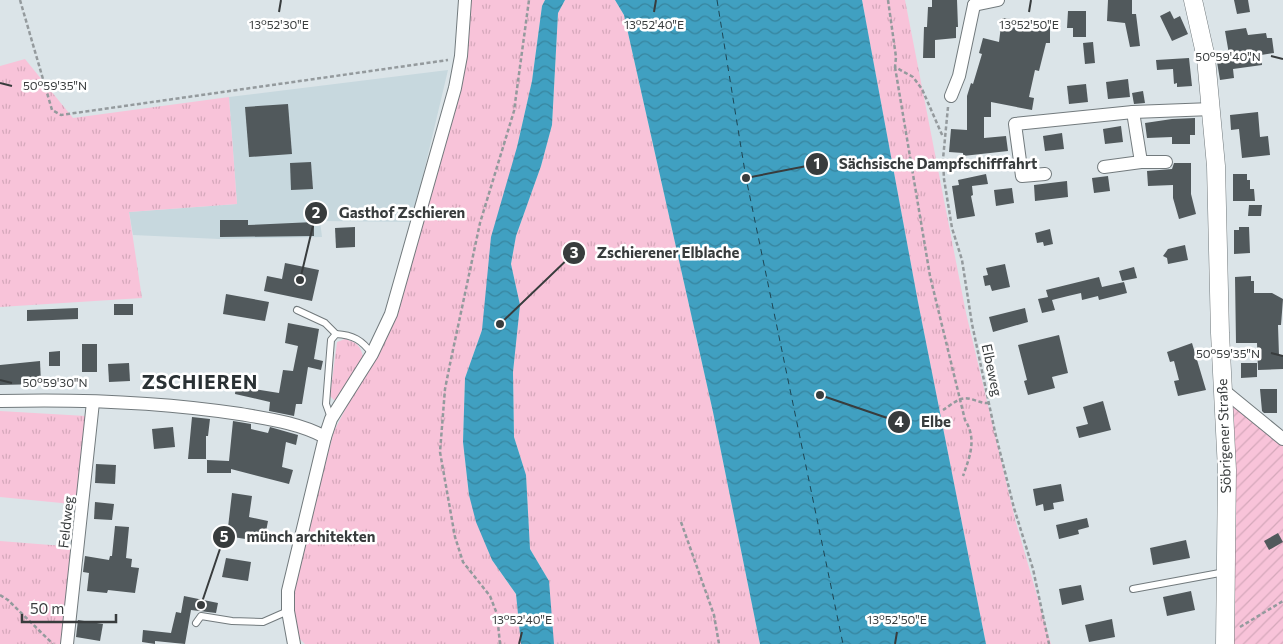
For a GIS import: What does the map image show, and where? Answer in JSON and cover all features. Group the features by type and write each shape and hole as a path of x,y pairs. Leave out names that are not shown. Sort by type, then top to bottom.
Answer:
{"street":[{"path":"294,644 288,611 288,591 324,437 331,419 372,354 391,314 455,88 461,56 465,0"},
{"path":"951,96 959,76 972,2 998,0"},
{"name":"Söbrigener Straße","path":"1194,0 1206,58 1212,109 1218,222 1227,470 1225,639"},
{"path":"1045,174 1022,176 1015,124 1132,112 1212,109"},
{"path":"1132,112 1141,162"},
{"path":"1104,167 1141,162 1166,162"},
{"path":"1223,390 1283,439"},
{"path":"0,401 93,402 194,407 274,420 310,429 324,437"},
{"name":"Feldweg","path":"67,644 93,402"}],"lane":[{"path":"297,310 325,323 336,334 362,341 372,354"},
{"path":"331,419 326,404 331,340 336,334"},
{"path":"1133,589 1226,572"},
{"path":"196,623 201,616 232,621 263,622 288,611"}],"path":[{"path":"20,0 52,110 61,116 453,59 461,56"},
{"path":"500,644 496,614 490,596 463,562 455,537 440,452 448,372 480,223 514,111 529,0"},
{"path":"888,0 896,57 895,67 930,276 950,362 962,399 965,420 972,431 970,454 963,476"},
{"path":"895,67 914,77 922,89 943,139"},
{"name":"Elbeweg","path":"951,96 943,139 944,179 989,403 1014,508 1033,569 1049,644"},
{"path":"943,410 962,399 982,404 989,403"},
{"path":"681,522 714,615 719,644"},
{"path":"0,595 8,600 53,644"},
{"path":"1225,639 1283,601"}],"shaded area":[{"path":"448,70 412,222 320,221 322,237 219,239 133,235 129,212 237,204 229,97"}],"green space":[{"path":"469,0 545,0 542,6 532,81 517,147 482,330 465,378 463,442 469,495 492,560 516,594 521,644 305,644 296,635 292,605 302,552 334,431 358,385 421,226"},
{"path":"565,0 615,0 624,15 713,412 760,644 554,644 552,642 549,581 530,549 526,475 514,437 513,372 520,305 511,264 516,236 541,166 552,125 558,13"},
{"path":"862,0 905,0 966,313 1015,519 1051,644 986,644 918,302"},
{"path":"25,59 73,118 229,97 237,204 129,212 142,298 0,307 0,66"},
{"path":"345,339 357,345 363,357 338,400 334,400 330,396 337,342"},
{"path":"1235,404 1283,444 1283,644 1231,644 1229,411"},
{"path":"0,411 86,416 82,505 0,497"},
{"path":"0,541 76,547 61,644 0,644"}],"water":[{"path":"545,0 565,0 558,13 552,125 541,166 516,236 511,264 520,305 513,372 514,437 526,475 530,549 549,581 554,644 521,644 516,594 492,560 476,522 469,495 463,442 465,378 482,330 491,237 517,147 532,81 542,6"},
{"path":"615,0 862,0 918,302 986,644 760,644 713,412 624,15"}],"building":[{"path":"932,0 957,0 958,27 956,27 956,38 935,40 935,58 923,58 924,27 927,27 928,7 932,7"},
{"path":"1108,0 1132,0 1132,14 1136,14 1140,46 1130,47 1125,23 1107,21"},
{"path":"1234,0 1248,0 1250,12 1237,14"},
{"path":"1068,11 1086,11 1086,37 1073,37 1073,28 1067,28"},
{"path":"1170,11 1174,19 1180,16 1188,34 1172,41 1160,16"},
{"path":"1002,18 1033,22 1033,25 1050,25 1050,43 1046,43 1039,71 1035,70 1029,97 1034,98 1032,110 991,102 991,117 984,117 984,138 1006,136 1008,151 963,156 963,153 949,152 951,129 967,130 967,96 971,83 973,84 982,54 979,53 983,38 999,42"},
{"path":"1246,28 1248,35 1266,33 1267,38 1272,38 1274,53 1261,55 1262,65 1233,69 1234,78 1220,80 1217,62 1230,60 1225,31"},
{"path":"1093,42 1095,63 1085,64 1083,43"},
{"path":"1189,58 1192,86 1177,87 1177,83 1174,84 1173,69 1157,70 1156,60"},
{"path":"1128,79 1130,97 1108,99 1106,82"},
{"path":"1086,84 1088,102 1069,104 1067,86"},
{"path":"1143,91 1145,103 1134,104 1132,93"},
{"path":"288,104 292,154 249,157 245,107"},
{"path":"1258,112 1260,137 1268,136 1270,155 1242,158 1239,129 1231,130 1230,115"},
{"path":"1195,118 1195,135 1190,135 1190,144 1172,144 1172,137 1147,138 1145,123"},
{"path":"1121,126 1123,142 1105,144 1103,129"},
{"path":"1062,133 1064,149 1045,151 1043,136"},
{"path":"311,162 313,189 291,190 290,163"},
{"path":"1174,163 1191,163 1191,194 1196,214 1179,219 1173,198 1173,185 1148,186 1147,171 1172,169"},
{"path":"986,174 988,184 972,186 973,195 971,196 975,216 957,219 952,186 959,185 958,180"},
{"path":"1233,174 1247,174 1247,180 1250,180 1250,189 1254,189 1255,201 1233,201"},
{"path":"1108,176 1110,191 1094,193 1092,178"},
{"path":"1067,181 1068,197 1035,201 1034,185"},
{"path":"1012,188 1014,203 996,206 994,190"},
{"path":"1249,205 1262,205 1261,216 1248,216"},
{"path":"220,220 248,220 248,225 314,222 314,236 220,237"},
{"path":"355,227 355,247 336,248 335,228"},
{"path":"1239,227 1249,227 1250,253 1234,254 1234,230 1239,230"},
{"path":"1050,229 1053,244 1044,246 1043,242 1037,243 1035,233"},
{"path":"1185,245 1188,260 1168,264 1167,258 1163,256 1168,249"},
{"path":"285,263 319,270 312,301 264,291 267,276 282,279"},
{"path":"1005,264 1010,287 992,291 990,285 985,286 983,276 988,275 986,268"},
{"path":"1134,267 1137,278 1122,281 1119,271"},
{"path":"1251,276 1251,281 1254,281 1254,293 1272,293 1283,299 1281,325 1278,325 1279,356 1283,356 1283,369 1258,370 1257,343 1236,343 1235,277"},
{"path":"1099,277 1102,287 1124,282 1127,293 1099,300 1098,296 1082,300 1081,293 1068,296 1052,300 1055,310 1042,313 1038,299 1048,297 1046,290"},
{"path":"226,294 269,302 265,321 223,314"},
{"path":"114,304 133,304 133,315 114,315"},
{"path":"78,308 78,319 27,321 27,310"},
{"path":"1025,308 1028,322 993,332 989,317"},
{"path":"288,323 319,329 314,359 323,361 321,370 308,367 302,404 296,404 294,416 269,411 270,402 235,394 236,386 279,393 283,370 293,371 298,346 285,343"},
{"path":"1059,335 1068,373 1052,377 1055,388 1028,395 1024,381 1027,380 1018,345"},
{"path":"1192,343 1206,390 1178,396 1174,381 1179,380 1174,361 1170,362 1167,352"},
{"path":"82,344 97,344 97,372 82,372"},
{"path":"60,351 60,366 49,366 49,352"},
{"path":"40,361 41,384 0,385 0,365"},
{"path":"129,363 130,381 109,382 108,364"},
{"path":"1241,363 1257,363 1257,377 1241,378"},
{"path":"1260,389 1277,389 1277,413 1264,413 1262,411"},
{"path":"1103,401 1111,430 1079,438 1076,427 1088,424 1083,407"},
{"path":"192,417 210,419 208,436 206,436 206,459 188,459"},
{"path":"233,421 251,424 251,429 268,433 270,427 298,435 296,445 286,442 282,467 293,470 289,484 231,469 231,473 207,473 207,460 229,461"},
{"path":"173,427 175,447 154,449 152,429"},
{"path":"96,464 116,465 115,484 95,483"},
{"path":"1061,484 1064,501 1053,503 1054,509 1044,511 1043,504 1036,506 1033,489"},
{"path":"232,493 252,496 249,517 268,521 264,542 227,536"},
{"path":"95,502 114,504 112,520 94,519"},
{"path":"1087,518 1089,527 1078,530 1079,534 1059,539 1056,525"},
{"path":"115,526 129,527 126,558 132,559 131,567 139,568 135,593 108,590 107,593 87,591 89,573 83,572 85,556 109,560 110,556 112,556"},
{"path":"1278,533 1283,542 1269,550 1264,541"},
{"path":"1186,540 1190,558 1153,565 1150,548"},
{"path":"226,558 251,562 248,581 222,577"},
{"path":"1081,585 1084,600 1062,605 1059,589"},
{"path":"1191,591 1195,610 1167,616 1163,597"},
{"path":"184,596 218,603 216,613 191,610 185,644 155,641 155,644 142,642 143,630 171,633 176,612 181,613"},
{"path":"1112,619 1115,637 1089,642 1085,625"},
{"path":"78,620 103,624 100,641 76,637"}],"ferry route":[{"path":"717,0 746,178 843,644"}],"place":[{"name":"Sächsische Dampfschifffahrt","path":"746,178"},
{"name":"Gasthof Zschieren","path":"300,280"},
{"name":"Zschierener Elblache","path":"500,324"},
{"name":"Elbe","path":"820,395"},
{"name":"münch architekten","path":"201,605"}],"district":[{"name":"ZSCHIEREN","path":"200,382"}]}
